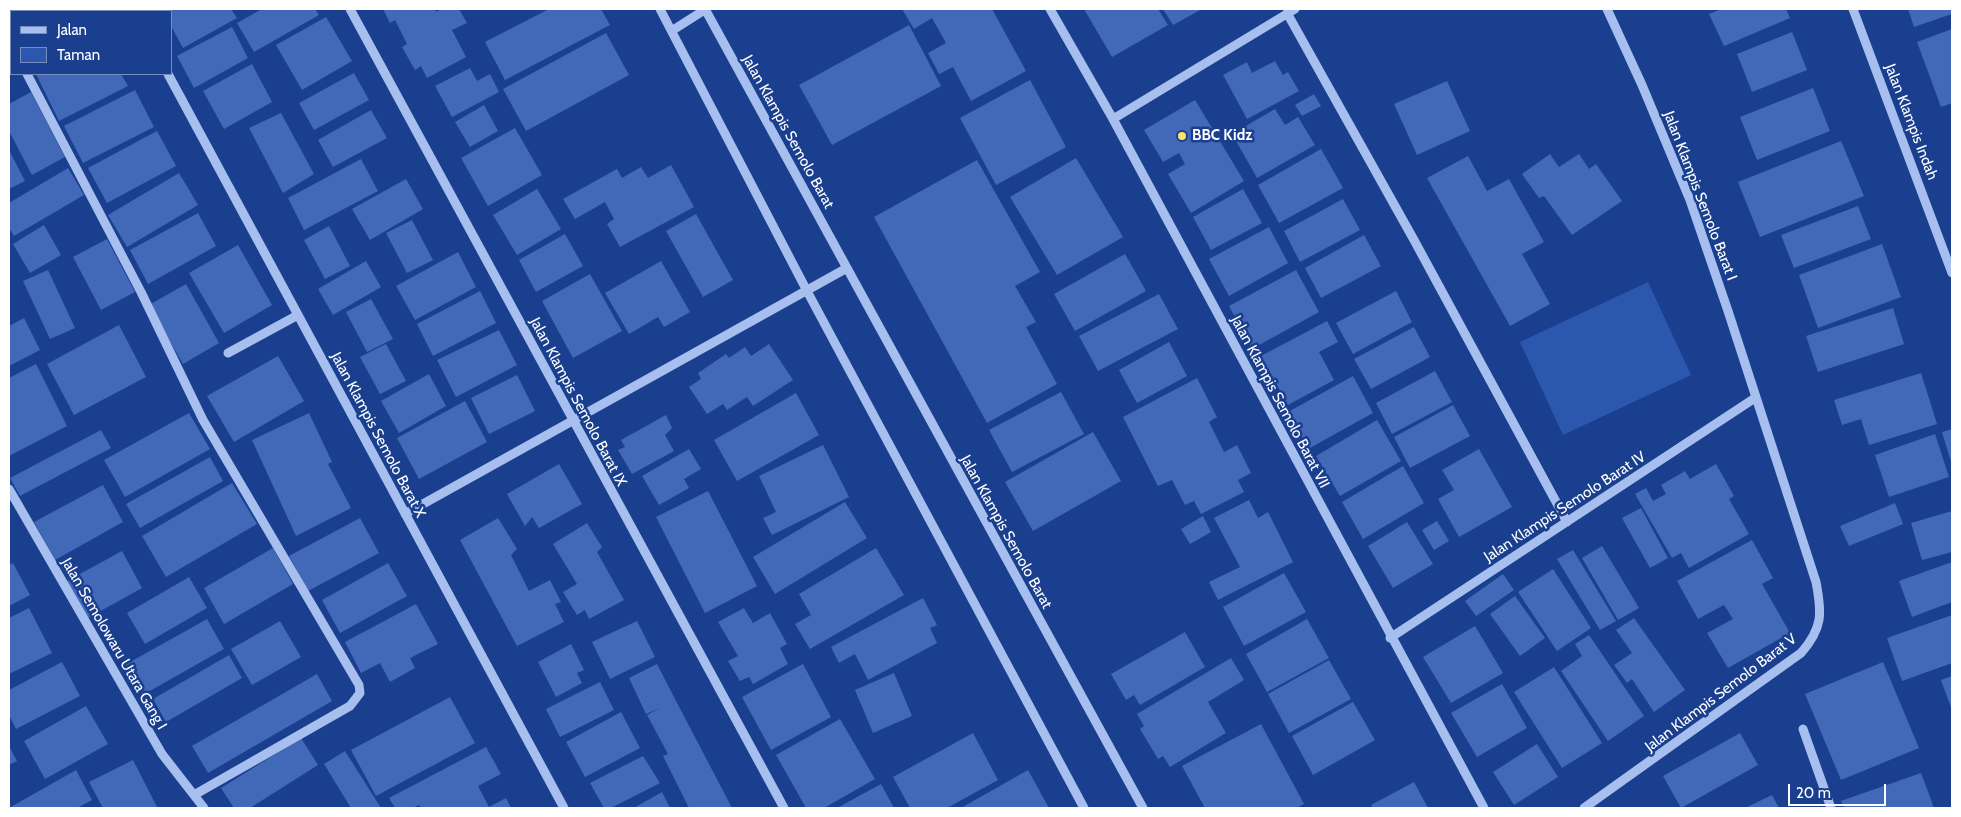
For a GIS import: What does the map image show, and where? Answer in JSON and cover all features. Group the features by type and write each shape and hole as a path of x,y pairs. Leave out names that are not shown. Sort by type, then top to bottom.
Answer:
{"street":[{"name":"Jalan Klampis Semolo Barat IX","path":"350,9 784,808"},
{"path":"660,9 673,30 807,291 1084,808"},
{"path":"673,30 706,9"},
{"name":"Jalan Klampis Semolo Barat","path":"706,9 1143,808"},
{"name":"Jalan Klampis Semolo Barat VII","path":"1050,9 1113,119 1390,638 1484,808"},
{"name":"Jalan Klampis Semolo Barat I","path":"1607,9 1642,85 1690,200 1755,398"},
{"name":"Jalan Klampis Indah","path":"1853,9 1952,273"},
{"path":"1113,119 1291,11 1567,522"},
{"path":"28,75 141,292 203,420 360,685 360,693 350,706 194,795"},
{"name":"Jalan Klampis Semolo Barat X","path":"169,75 564,808"},
{"path":"405,514 847,268"},
{"path":"228,352 298,315"},
{"name":"Jalan Klampis Semolo Barat IV","path":"1390,638 1755,398"},
{"name":"Jalan Klampis Semolo Barat V","path":"1584,808 1802,653 1812,641 1819,624 1821,606 1816,582 1755,398"},
{"name":"Jalan Semolowaru Utara Gang I","path":"9,489 162,754 204,808"},
{"path":"1803,729 1831,808"}],"green space":[{"path":"1648,282 1691,375 1563,435 1520,342"}],"building":[{"path":"9,9 89,10 10,10 10,24"},
{"path":"231,9 237,18 183,48 172,28 172,10 169,10"},
{"path":"262,9 315,9 319,15 254,52 237,23"},
{"path":"383,9 435,9 436,12 441,9 459,9 467,23 452,30 466,57 427,78 421,66 415,70 402,47 407,44 395,20 390,23"},
{"path":"549,9 601,9 610,25 505,80 485,42"},
{"path":"902,9 992,9 1026,71 971,101 953,67 939,74 928,53 946,43 932,18 914,29"},
{"path":"1084,9 1158,9 1168,25 1112,57"},
{"path":"1163,9 1202,9 1173,25"},
{"path":"1722,9 1786,9 1790,18 1724,46 1709,14"},
{"path":"1908,9 1952,9 1952,14 1914,27"},
{"path":"326,17 352,61 302,90 276,45"},
{"path":"909,25 941,86 832,145 799,85"},
{"path":"232,27 248,58 194,88 177,56"},
{"path":"1952,29 1952,103 1941,107 1917,42"},
{"path":"1792,32 1807,70 1752,92 1737,54"},
{"path":"606,33 629,75 526,131 503,89"},
{"path":"1275,61 1283,75 1288,72 1299,91 1247,119 1223,75 1247,62 1252,73"},
{"path":"252,64 272,102 224,129 203,91"},
{"path":"470,68 477,81 490,74 499,92 452,117 435,86"},
{"path":"354,73 369,100 314,130 299,103"},
{"path":"36,75 122,75 128,86 59,121"},
{"path":"1030,80 1066,147 996,185 960,118"},
{"path":"1447,81 1470,131 1417,155 1394,104"},
{"path":"1813,88 1830,131 1757,160 1740,117"},
{"path":"135,90 154,127 83,163 64,126"},
{"path":"31,92 65,157 32,175 9,131 9,104"},
{"path":"1314,94 1321,106 1302,116 1295,105"},
{"path":"1195,100 1244,181 1191,213 1168,174 1185,164 1179,153 1163,162 1144,130"},
{"path":"484,105 498,131 470,147 455,122"},
{"path":"1275,109 1285,125 1298,117 1315,145 1257,178 1232,134"},
{"path":"371,110 387,138 333,167 318,140"},
{"path":"281,113 314,174 283,193 249,128"},
{"path":"515,128 542,175 488,206 461,158"},
{"path":"157,131 176,166 107,203 88,168"},
{"path":"1841,141 1864,196 1760,237 1738,182"},
{"path":"1321,149 1343,188 1279,223 1258,185"},
{"path":"9,150 25,181 9,189"},
{"path":"1550,154 1559,167 1579,154 1589,169 1596,164 1622,201 1572,235 1544,196 1539,198 1522,174"},
{"path":"1468,156 1487,191 1509,179 1544,242 1522,254 1550,304 1510,326 1427,178"},
{"path":"1076,158 1123,237 1057,275 1010,197"},
{"path":"361,159 378,191 304,230 288,198"},
{"path":"977,160 1040,272 1015,286 1036,322 1026,327 1057,384 987,423 874,217"},
{"path":"671,165 694,207 620,247 607,224 614,219 605,202 575,219 563,199 617,169 622,178 641,167 648,178"},
{"path":"68,168 84,195 14,236 9,228 9,203"},
{"path":"179,173 198,205 127,247 108,215"},
{"path":"406,179 423,209 370,240 352,209"},
{"path":"537,189 561,229 517,255 493,215"},
{"path":"1243,189 1262,223 1211,250 1193,217"},
{"path":"1343,199 1360,230 1300,262 1284,231"},
{"path":"1858,206 1871,239 1794,268 1781,235"},
{"path":"198,213 216,246 148,284 130,250"},
{"path":"696,214 733,280 703,297 666,231"},
{"path":"412,220 433,260 407,273 386,233"},
{"path":"44,225 61,255 30,273 13,244"},
{"path":"329,226 350,266 325,279 304,240"},
{"path":"1269,227 1288,263 1229,296 1209,259"},
{"path":"565,234 583,266 536,292 519,260"},
{"path":"1364,235 1381,266 1321,298 1305,268"},
{"path":"107,239 135,292 101,310 73,257"},
{"path":"1882,244 1901,297 1818,328 1799,275"},
{"path":"238,245 272,305 224,333 189,273"},
{"path":"458,252 476,287 415,320 396,286"},
{"path":"1125,254 1146,291 1075,331 1054,294"},
{"path":"366,261 381,287 333,315 318,289"},
{"path":"661,261 690,312 664,327 658,317 629,334 605,293"},
{"path":"48,270 75,328 50,339 23,281"},
{"path":"1296,270 1319,312 1252,349 1229,306"},
{"path":"590,274 622,331 573,358 542,301"},
{"path":"186,284 219,343 183,364 149,305"},
{"path":"480,291 496,323 433,356 417,324"},
{"path":"1396,291 1412,322 1353,354 1336,323"},
{"path":"1159,294 1178,329 1098,371 1079,336"},
{"path":"371,299 393,339 367,352 346,312"},
{"path":"1893,308 1904,344 1818,372 1806,336"},
{"path":"24,318 40,350 9,366 9,326"},
{"path":"1327,321 1338,342 1319,352 1334,380 1288,405 1261,356"},
{"path":"119,325 146,377 74,415 47,364"},
{"path":"1414,327 1430,357 1371,389 1354,359"},
{"path":"499,330 517,365 456,397 437,360"},
{"path":"1169,342 1187,376 1137,403 1119,370"},
{"path":"386,344 406,381 380,394 360,357"},
{"path":"769,344 793,380 753,406 747,397 727,410 723,404 707,414 689,387 701,379 698,373 726,354 729,358 745,347 751,356"},
{"path":"278,356 304,401 234,442 207,396"},
{"path":"36,364 67,426 9,456 9,378"},
{"path":"1435,371 1452,402 1392,434 1376,403"},
{"path":"1921,373 1937,424 1869,445 1861,419 1842,425 1834,400"},
{"path":"429,374 446,406 399,433 381,401"},
{"path":"517,375 535,411 489,434 471,398"},
{"path":"1353,376 1373,413 1308,449 1288,412"},
{"path":"1197,378 1217,417 1209,422 1224,452 1237,445 1251,473 1238,480 1244,492 1201,514 1194,501 1185,505 1172,480 1158,486 1123,417"},
{"path":"1061,392 1084,434 1012,472 989,430"},
{"path":"796,393 819,435 737,481 714,440"},
{"path":"465,401 487,442 419,479 397,438"},
{"path":"1453,405 1470,436 1410,468 1394,437"},
{"path":"189,413 210,449 125,497 104,460"},
{"path":"309,413 332,462 328,464 351,508 296,536 252,440"},
{"path":"666,415 672,428 665,435 674,451 632,474 618,450 625,447 621,440"},
{"path":"1377,420 1401,461 1340,496 1316,456"},
{"path":"1952,429 1952,465 1942,432"},
{"path":"101,430 111,448 20,496 10,478"},
{"path":"1093,432 1121,481 1033,531 1005,482"},
{"path":"1935,434 1949,477 1889,497 1875,455"},
{"path":"823,445 849,497 772,535 763,518 776,512 759,476"},
{"path":"689,449 701,469 684,479 689,488 659,505 642,476"},
{"path":"1479,449 1512,507 1459,537 1438,499 1454,490 1442,470"},
{"path":"210,457 223,481 140,528 126,504"},
{"path":"559,464 582,504 539,528 532,517 525,526 507,494"},
{"path":"1716,464 1734,496 1729,499 1749,534 1689,568 1681,553 1672,558 1635,494 1646,488 1653,501 1666,494 1661,485 1685,471 1690,479"},
{"path":"1403,466 1424,503 1363,539 1342,502"},
{"path":"232,483 257,524 166,577 142,536"},
{"path":"103,485 123,522 55,560 34,522"},
{"path":"708,491 757,586 705,613 656,517"},
{"path":"1249,500 1258,518 1268,512 1293,562 1218,600 1209,582 1240,567 1214,518"},
{"path":"845,502 867,538 775,594 753,557"},
{"path":"1895,503 1903,524 1849,546 1840,526"},
{"path":"1641,508 1668,558 1650,568 1622,518"},
{"path":"1952,511 1952,552 1922,560 1911,523"},
{"path":"1203,516 1211,532 1190,544 1181,529"},
{"path":"360,518 379,553 308,591 289,556"},
{"path":"498,518 517,549 511,555 529,591 550,580 561,602 555,604 564,622 517,646 460,540"},
{"path":"1437,521 1449,541 1434,550 1422,530"},
{"path":"1407,522 1433,564 1393,588 1368,546"},
{"path":"587,523 602,547 597,552 624,600 589,619 585,610 577,615 563,592 577,584 553,544"},
{"path":"1752,540 1773,578 1762,584 1790,633 1728,668 1707,633 1733,619 1724,605 1698,619 1677,581"},
{"path":"1602,546 1639,608 1618,620 1582,558"},
{"path":"273,548 293,584 224,624 204,588"},
{"path":"876,548 904,595 810,649 795,624 811,615 799,594"},
{"path":"1573,550 1616,621 1600,630 1557,559"},
{"path":"122,551 142,588 88,618 67,581"},
{"path":"1952,562 1952,602 1912,617 1899,581"},
{"path":"13,563 30,595 9,606 9,565"},
{"path":"388,563 407,596 340,633 322,600"},
{"path":"1553,569 1591,628 1557,651 1518,592"},
{"path":"1284,573 1306,612 1244,646 1223,607"},
{"path":"1503,574 1514,590 1476,616 1465,601"},
{"path":"189,577 207,608 145,644 127,613"},
{"path":"1515,596 1545,638 1520,656 1490,614"},
{"path":"923,598 937,625 930,628 937,643 868,680 855,654 839,663 831,647"},
{"path":"416,604 438,644 410,658 415,668 390,682 380,663 361,673 345,642"},
{"path":"29,608 52,653 9,674 9,618"},
{"path":"744,608 753,623 770,613 787,644 780,648 788,664 753,684 749,677 740,681 728,661 738,656 718,622"},
{"path":"1952,615 1952,663 1902,681 1887,638"},
{"path":"1634,618 1685,690 1654,712 1632,679 1627,683 1614,665 1632,653 1616,630"},
{"path":"207,619 224,649 141,696 123,666"},
{"path":"1307,619 1329,658 1267,692 1246,654"},
{"path":"280,621 301,657 252,685 231,649"},
{"path":"637,621 655,657 610,679 592,642"},
{"path":"1475,626 1503,673 1451,703 1423,657"},
{"path":"1185,632 1205,667 1140,705 1134,695 1126,700 1111,674"},
{"path":"1589,635 1644,716 1608,741 1561,671 1582,656 1575,644"},
{"path":"571,644 584,670 577,673 582,683 556,697 538,662"},
{"path":"229,655 242,678 166,722 153,699"},
{"path":"1231,658 1244,680 1208,702 1226,733 1170,767 1163,756 1158,759 1140,729 1144,726 1137,714"},
{"path":"1329,660 1351,699 1289,733 1268,694"},
{"path":"62,662 80,696 16,729 9,715 9,690"},
{"path":"1883,662 1919,748 1841,780 1805,694"},
{"path":"657,664 732,808 689,808 663,756 668,754 647,715 660,708 646,714 629,678"},
{"path":"803,664 831,717 771,750 742,697"},
{"path":"1554,667 1602,743 1562,768 1514,692"},
{"path":"894,673 912,716 873,733 855,690"},
{"path":"317,674 332,701 208,773 192,746"},
{"path":"1952,676 1952,710 1941,680"},
{"path":"600,682 614,710 560,737 546,709"},
{"path":"1502,684 1527,728 1477,757 1451,713"},
{"path":"450,697 475,743 376,796 351,750"},
{"path":"1353,702 1375,740 1313,775 1292,736"},
{"path":"86,706 108,744 45,779 24,741"},
{"path":"621,712 640,748 585,777 566,742"},
{"path":"840,719 875,779 824,808 806,808 776,755"},
{"path":"1261,724 1304,804 1296,808 1205,808 1182,766"},
{"path":"973,733 998,780 947,808 910,808 893,777"},
{"path":"1740,733 1758,765 1681,808 1663,776"},
{"path":"301,738 318,765 250,808 234,808 221,788"},
{"path":"1537,744 1558,777 1514,805 1493,772"},
{"path":"9,746 17,761 9,765"},
{"path":"486,747 501,774 478,786 489,807 506,798 511,808 421,808 419,805 413,808 395,808 389,798"},
{"path":"345,751 381,808 351,808 324,764"},
{"path":"643,756 660,783 611,808 604,808 590,783"},
{"path":"133,760 157,807 103,808 89,782"},
{"path":"76,770 92,800 77,808 9,808"},
{"path":"1028,770 1049,808 961,808"},
{"path":"1921,773 1934,808 1844,808 1841,801"},
{"path":"1414,782 1428,808 1373,808 1371,805"},
{"path":"881,784 894,808 837,808"},
{"path":"662,792 670,808 634,808"},
{"path":"1772,795 1779,808 1745,808"}],"place":[{"name":"BBC Kidz","path":"1182,136"}]}
